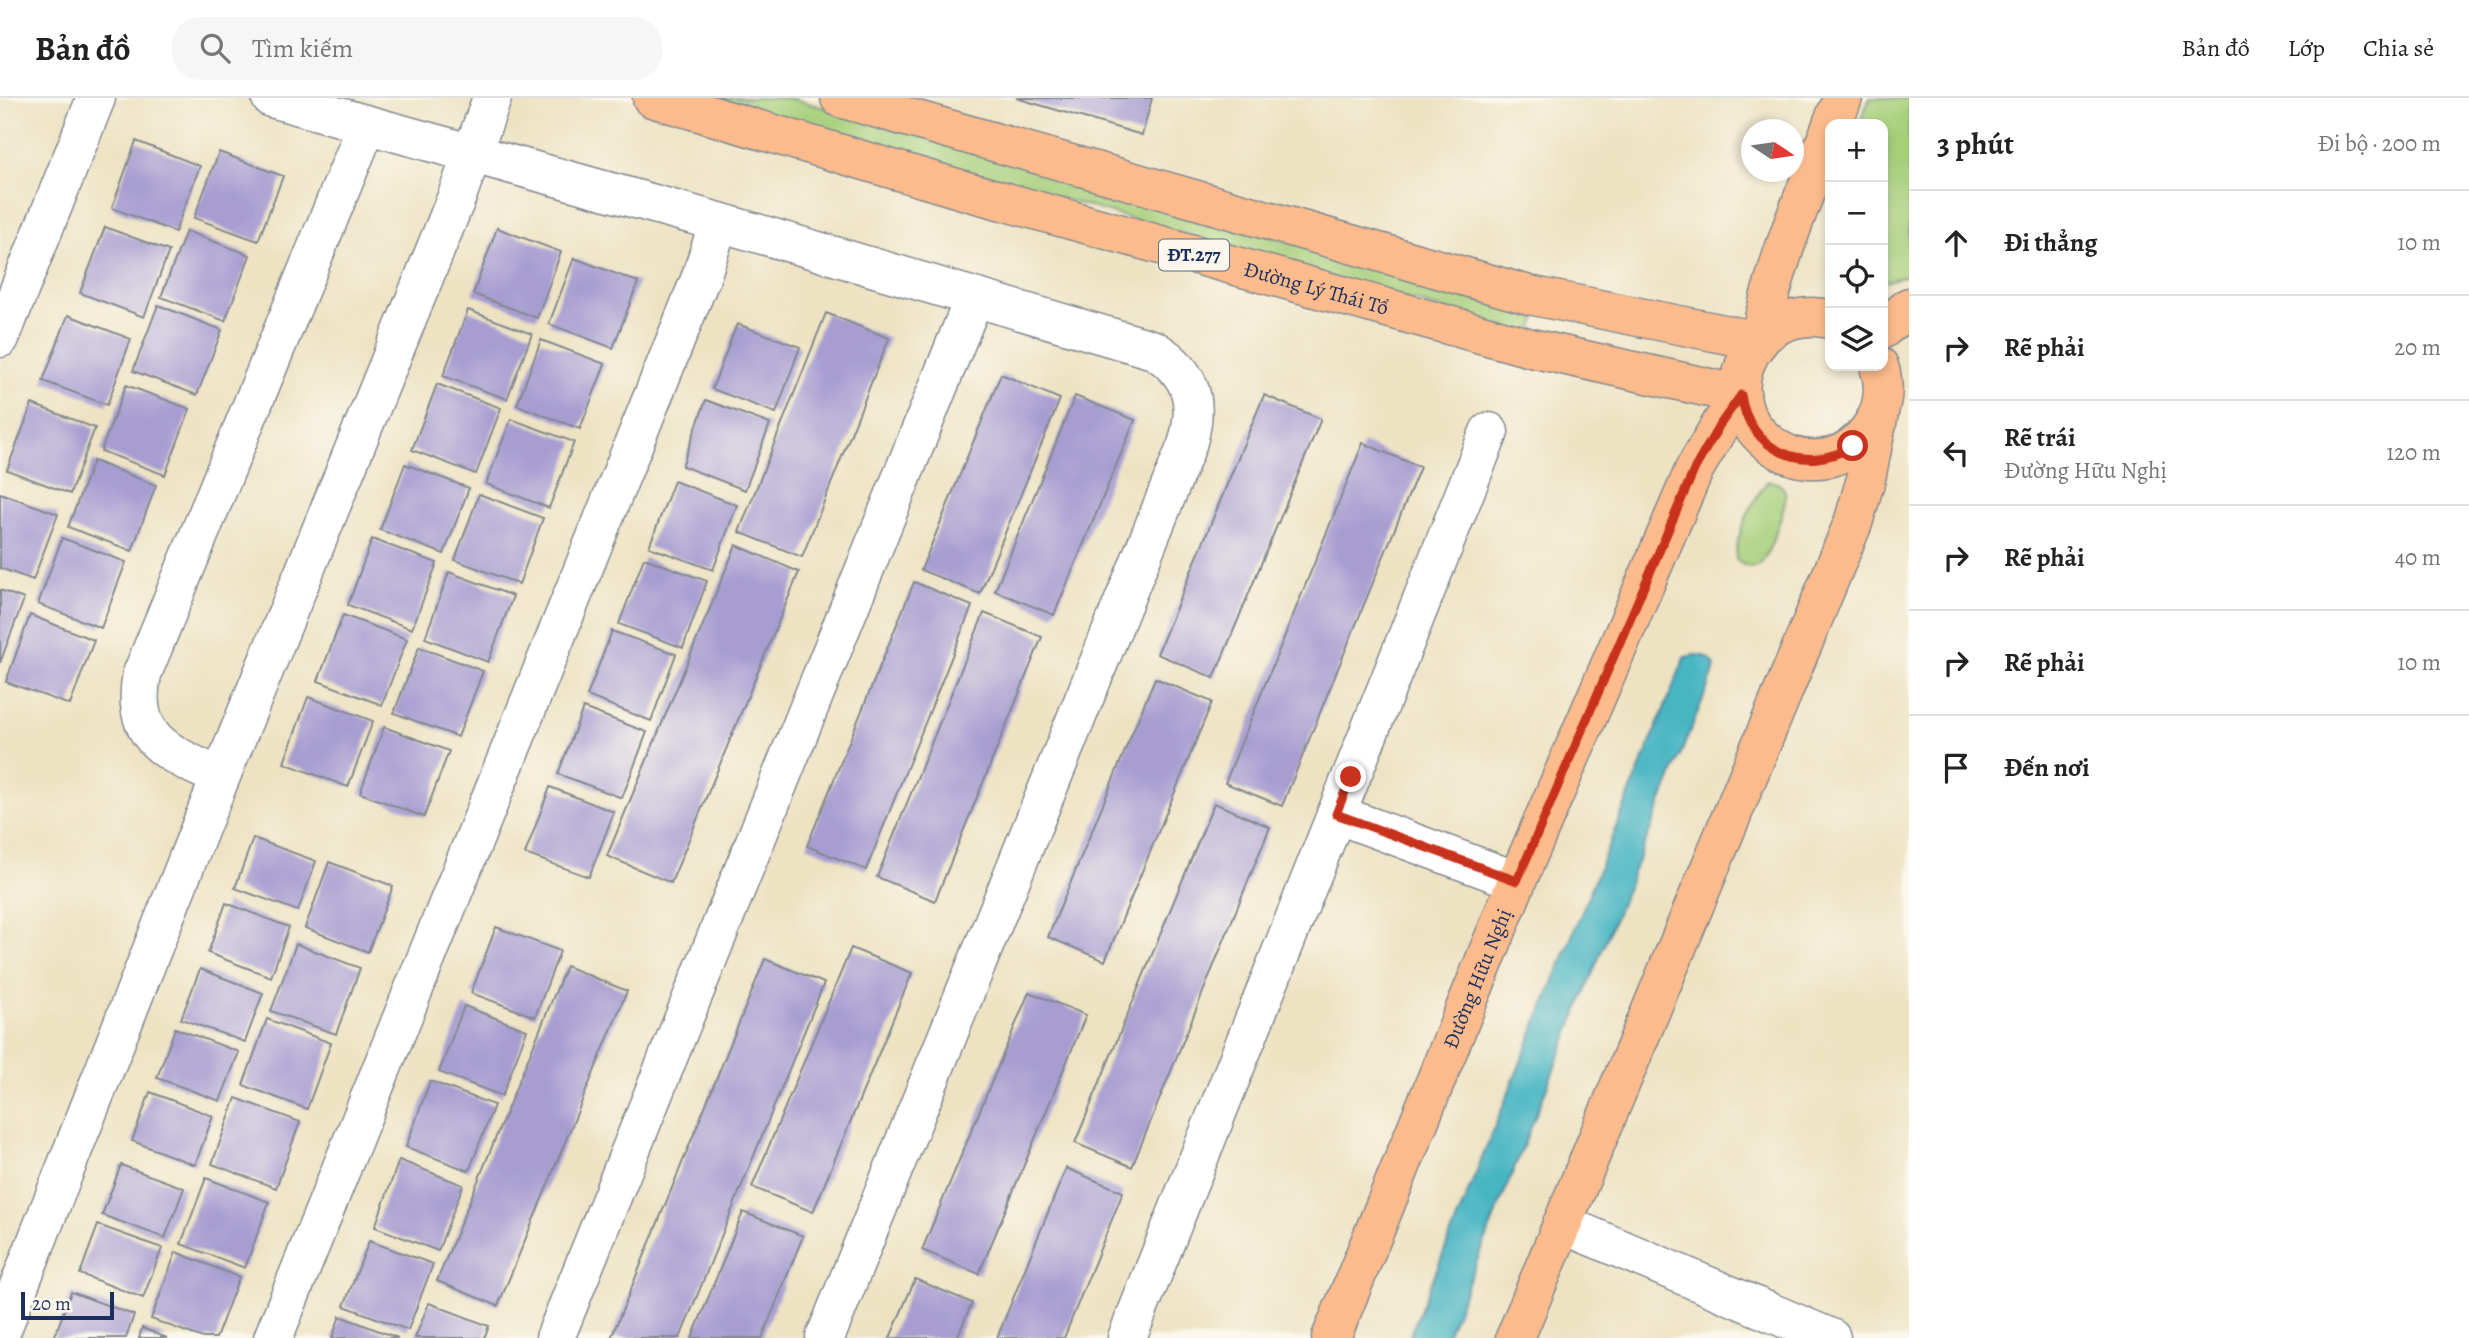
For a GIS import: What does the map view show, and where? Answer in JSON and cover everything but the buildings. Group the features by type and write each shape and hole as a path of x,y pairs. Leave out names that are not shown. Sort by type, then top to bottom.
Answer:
{"main road":[{"name":"Đường Lý Thái Tổ","path":"652,98 963,190 1531,348 1741,395"},
{"name":"ĐT.277","path":"840,98 1529,295 1759,341"},
{"path":"1834,119 1843,98"},
{"path":"1759,341 1782,250 1825,142"},
{"path":"1888,325 1909,307"},
{"path":"1825,319 1802,317 1786,321 1771,329 1759,341 1742,371 1741,395 1747,418 1763,440 1775,449 1801,458 1828,457 1841,453 1864,436 1889,408"},
{"path":"1888,361 1909,356"},
{"path":"1515,1338 1853,523 1889,408 1880,371"},
{"name":"Đường Hữu Nghị","path":"1331,1338 1517,881 1695,468 1741,395"}],"street":[{"path":"0,338 96,98"},
{"path":"271,98 719,222 1154,350 1169,359 1183,373 1190,391 1192,428 825,1338"},
{"path":"0,1334 220,777 451,212 492,98"},
{"path":"220,777 177,757 153,740 142,719 139,704 142,674 367,125"},
{"path":"273,1338 701,277 719,222"},
{"path":"555,1338 974,298"},
{"path":"1127,1338 1489,432"},
{"path":"1336,814 1517,881"},
{"path":"1562,1224 1831,1338"}],"green space":[{"path":"716,98 790,98 1531,312 1536,317 1533,329 1517,331"},
{"path":"1870,98 1909,98 1909,275 1888,281 1888,119 1861,119"},
{"path":"1768,481 1784,489 1781,517 1763,560 1757,566 1747,566 1736,559 1738,540 1751,507"}],"water":[{"path":"1695,655 1711,660 1715,666 1713,674 1446,1338 1409,1338 1685,657"}],"route":[{"path":"1351,777 1336,814 1517,881 1695,468 1741,395 1747,418 1754,430 1763,440 1787,455 1815,459 1841,453 1853,446"}]}
